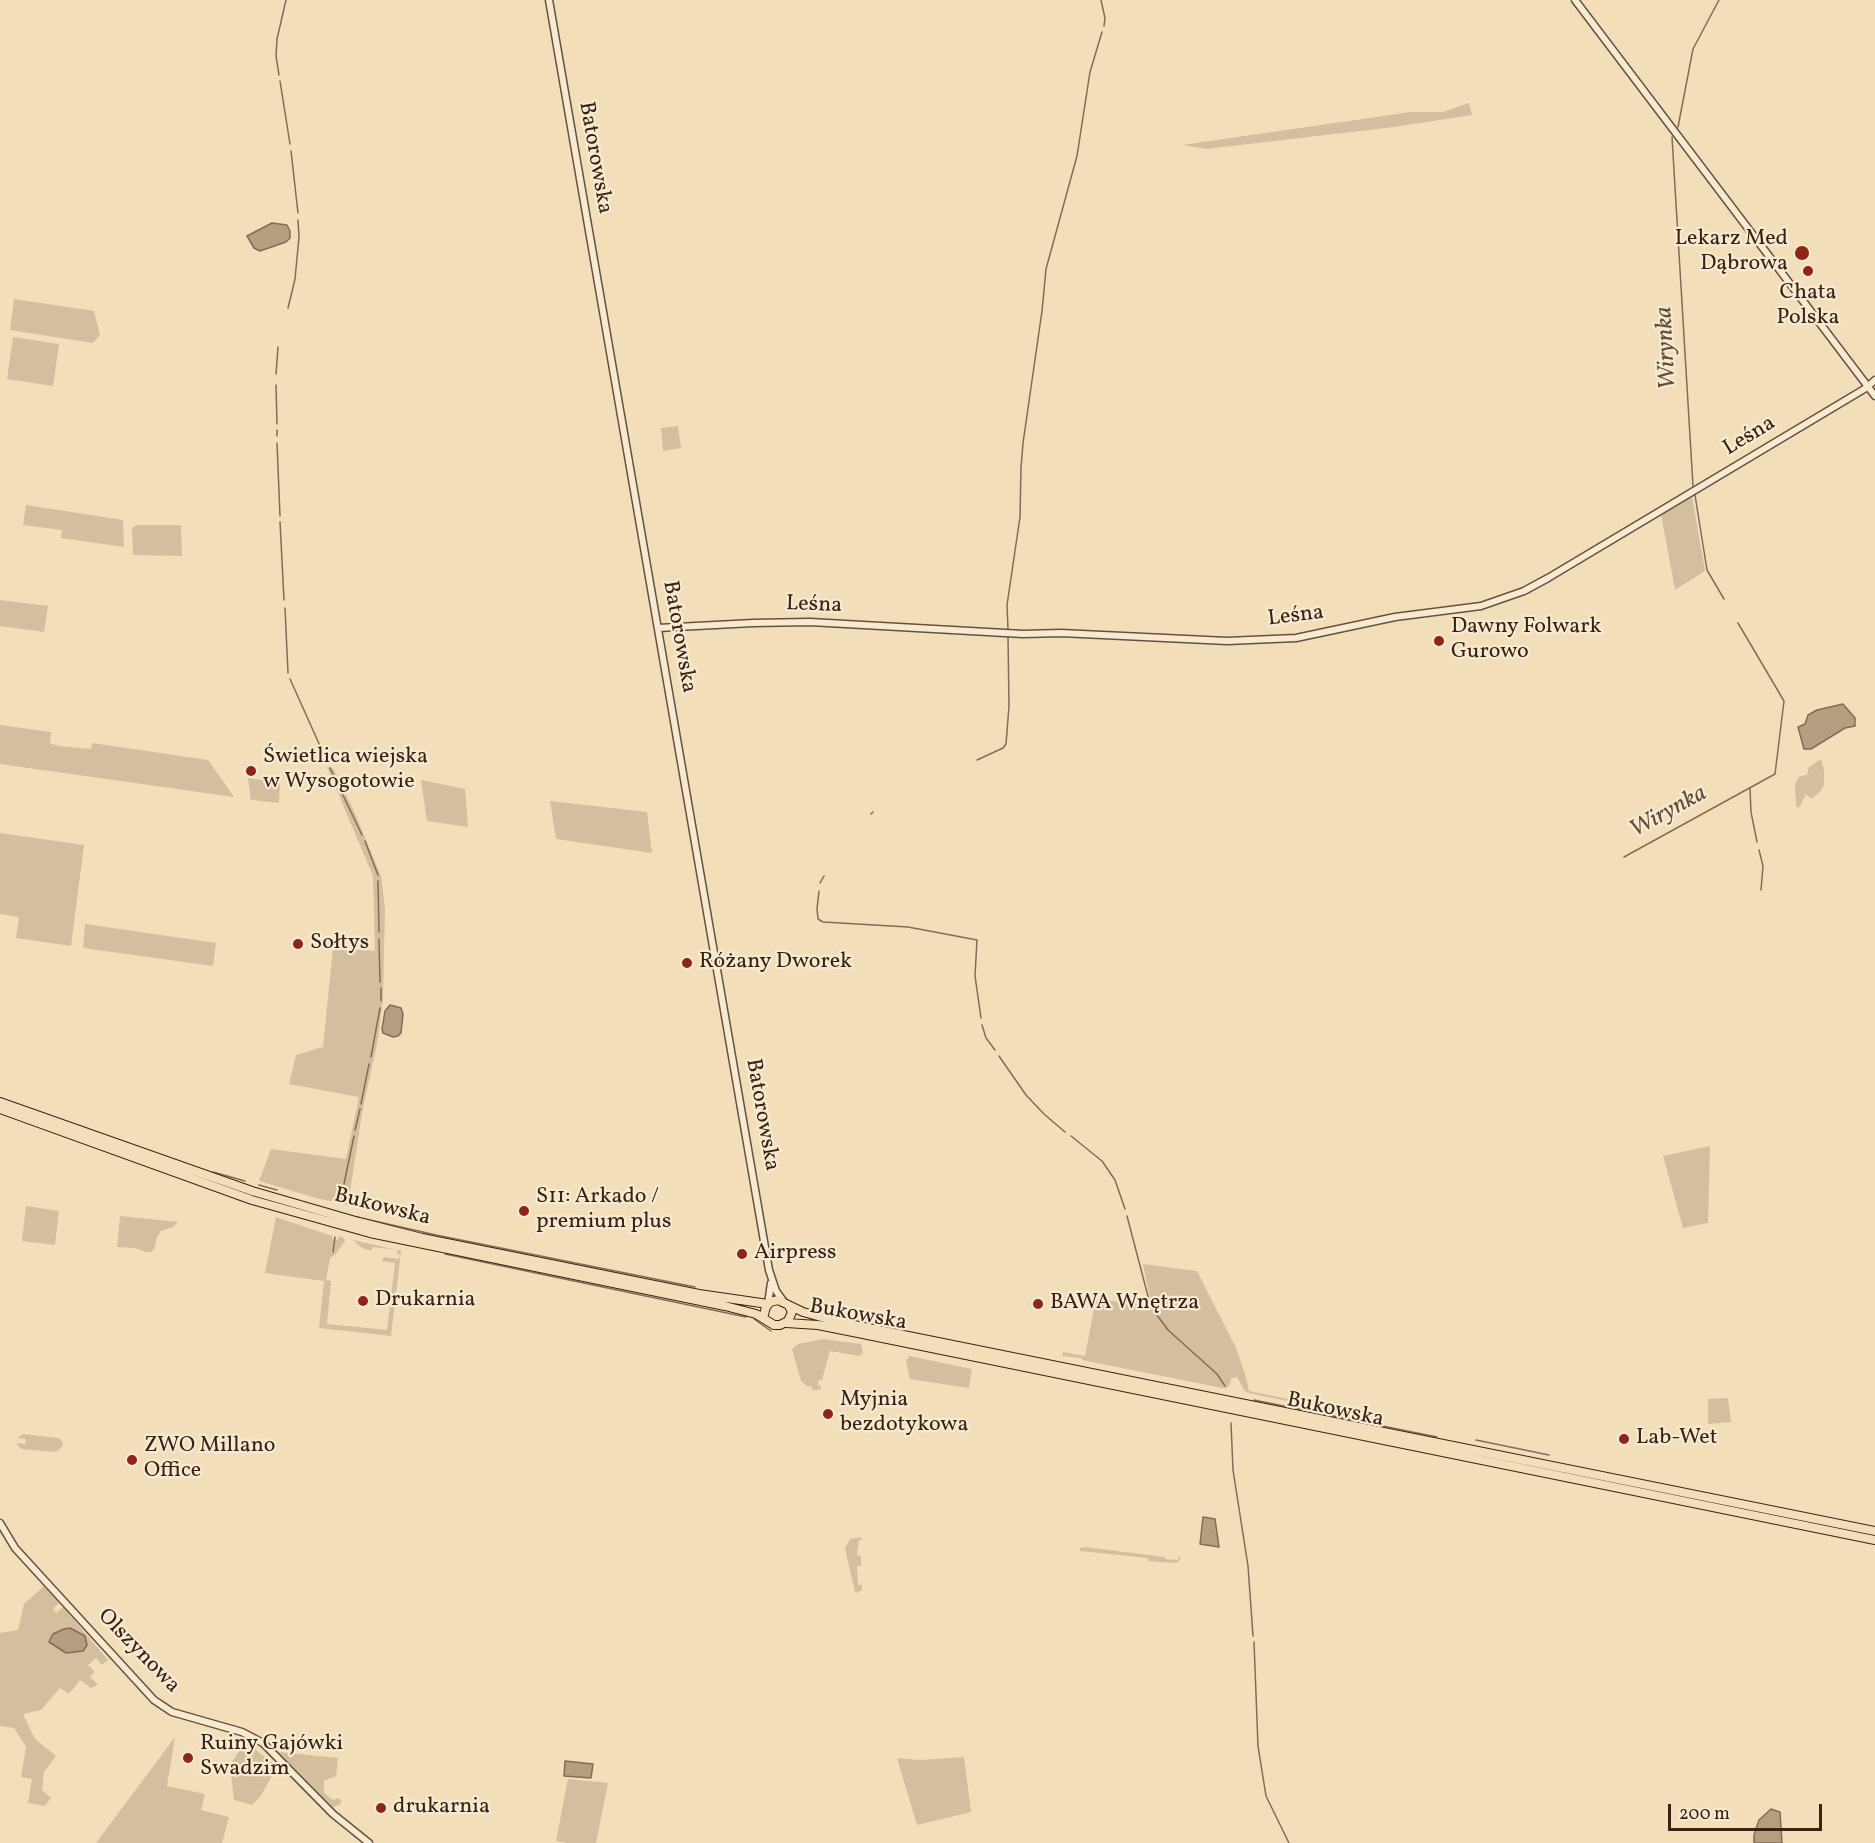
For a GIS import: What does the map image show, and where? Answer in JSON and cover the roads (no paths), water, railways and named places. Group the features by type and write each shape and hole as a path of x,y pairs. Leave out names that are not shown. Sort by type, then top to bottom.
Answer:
{"main road":[{"name":"Bukowska","path":"0,1102 243,1188 365,1224 699,1294 768,1304"},
{"name":"Bukowska","path":"0,1109 208,1185 307,1216 406,1241 725,1306 763,1318"},
{"path":"778,1300 787,1304 792,1312 786,1323 774,1325 763,1318 763,1312 768,1304 778,1300"},
{"name":"Bukowska","path":"787,1304 802,1312 839,1322 1875,1531"},
{"name":"Bukowska","path":"786,1323 818,1325 858,1332 1875,1540"}],"street":[{"name":"Batorowska","path":"549,0 771,1280 778,1294 787,1304"},
{"path":"1575,0 1875,396"},
{"name":"Leśna","path":"658,628 810,622 1227,641 1296,638 1404,616 1481,606 1502,600 1548,578 1875,380"},
{"name":"Batorowska","path":"768,1304 771,1280"},
{"name":"Olszynowa","path":"0,1522 15,1548 160,1705 180,1715 242,1732 262,1743 333,1814 369,1843"}],"waterway":[{"path":"279,75 276,56 277,39 286,0"},
{"path":"1101,0 1105,18 1104,26"},
{"name":"Wirynka","path":"1678,127 1693,49 1719,0"},
{"path":"1008,629 1007,605 1020,517 1023,443 1046,269 1077,156 1090,72 1102,32"},
{"path":"280,81 290,144"},
{"name":"Wirynka","path":"1672,137 1693,486"},
{"path":"291,151 298,213"},
{"path":"288,308 295,279 299,237 298,220"},
{"path":"276,374 278,347"},
{"path":"276,385 277,424"},
{"path":"277,430 277,436"},
{"path":"277,443 280,516"},
{"name":"Wirynka","path":"1695,495 1707,570 1724,599"},
{"path":"280,522 284,600"},
{"path":"285,608 288,673"},
{"name":"Wirynka","path":"1624,857 1775,774 1784,701 1738,623"},
{"path":"977,760 1003,748 1006,744 1009,706 1008,636"},
{"path":"290,679 325,757"},
{"path":"330,768 362,835"},
{"path":"1750,789 1751,812 1757,842"},
{"path":"365,841 378,875"},
{"path":"1759,850 1763,866 1761,890"},
{"path":"820,883 824,876"},
{"path":"378,881 379,932"},
{"path":"819,891 818,919 823,922 908,927 977,940 975,976 981,1018"},
{"path":"379,939 380,982"},
{"path":"381,988 381,1001"},
{"path":"371,1057 380,1008"},
{"path":"982,1025 986,1038 995,1050"},
{"path":"999,1056 1026,1095 1065,1132"},
{"path":"361,1104 369,1064"},
{"path":"355,1130 360,1109"},
{"path":"344,1184 354,1136"},
{"path":"1071,1136 1102,1161 1115,1180 1125,1209"},
{"path":"213,1172 245,1181"},
{"path":"259,1185 277,1190"},
{"path":"340,1201 342,1190"},
{"path":"1127,1216 1149,1300"},
{"path":"357,1217 695,1287"},
{"path":"333,1252 335,1237"},
{"path":"445,1254 746,1317"},
{"path":"1151,1307 1168,1330 1217,1374 1225,1386"},
{"path":"754,1319 771,1331"},
{"path":"1254,1400 1437,1437"},
{"path":"1231,1423 1233,1470 1248,1566 1253,1636"},
{"path":"1476,1440 1549,1455"},
{"path":"1254,1642 1258,1746 1266,1796 1289,1843"}],"place":[{"name":"Lekarz Med Dąbrowa","path":"1802,253"},
{"name":"Chata Polska","path":"1808,271"},
{"name":"Dawny Folwark Gurowo","path":"1439,641"},
{"name":"Świetlica wiejska w Wysogotowie","path":"251,771"},
{"name":"Sołtys","path":"298,944"},
{"name":"Różany Dworek","path":"687,963"},
{"name":"S11: Arkado / premium plus","path":"524,1211"},
{"name":"Airpress","path":"742,1254"},
{"name":"Drukarnia","path":"363,1301"},
{"name":"BAWA Wnętrza","path":"1038,1304"},
{"name":"Myjnia bezdotykowa","path":"828,1414"},
{"name":"Lab-Wet","path":"1624,1439"},
{"name":"ZWO Millano Office","path":"132,1460"},
{"name":"Ruiny Gajówki Swadzim","path":"188,1758"},
{"name":"drukarnia","path":"381,1808"}]}
